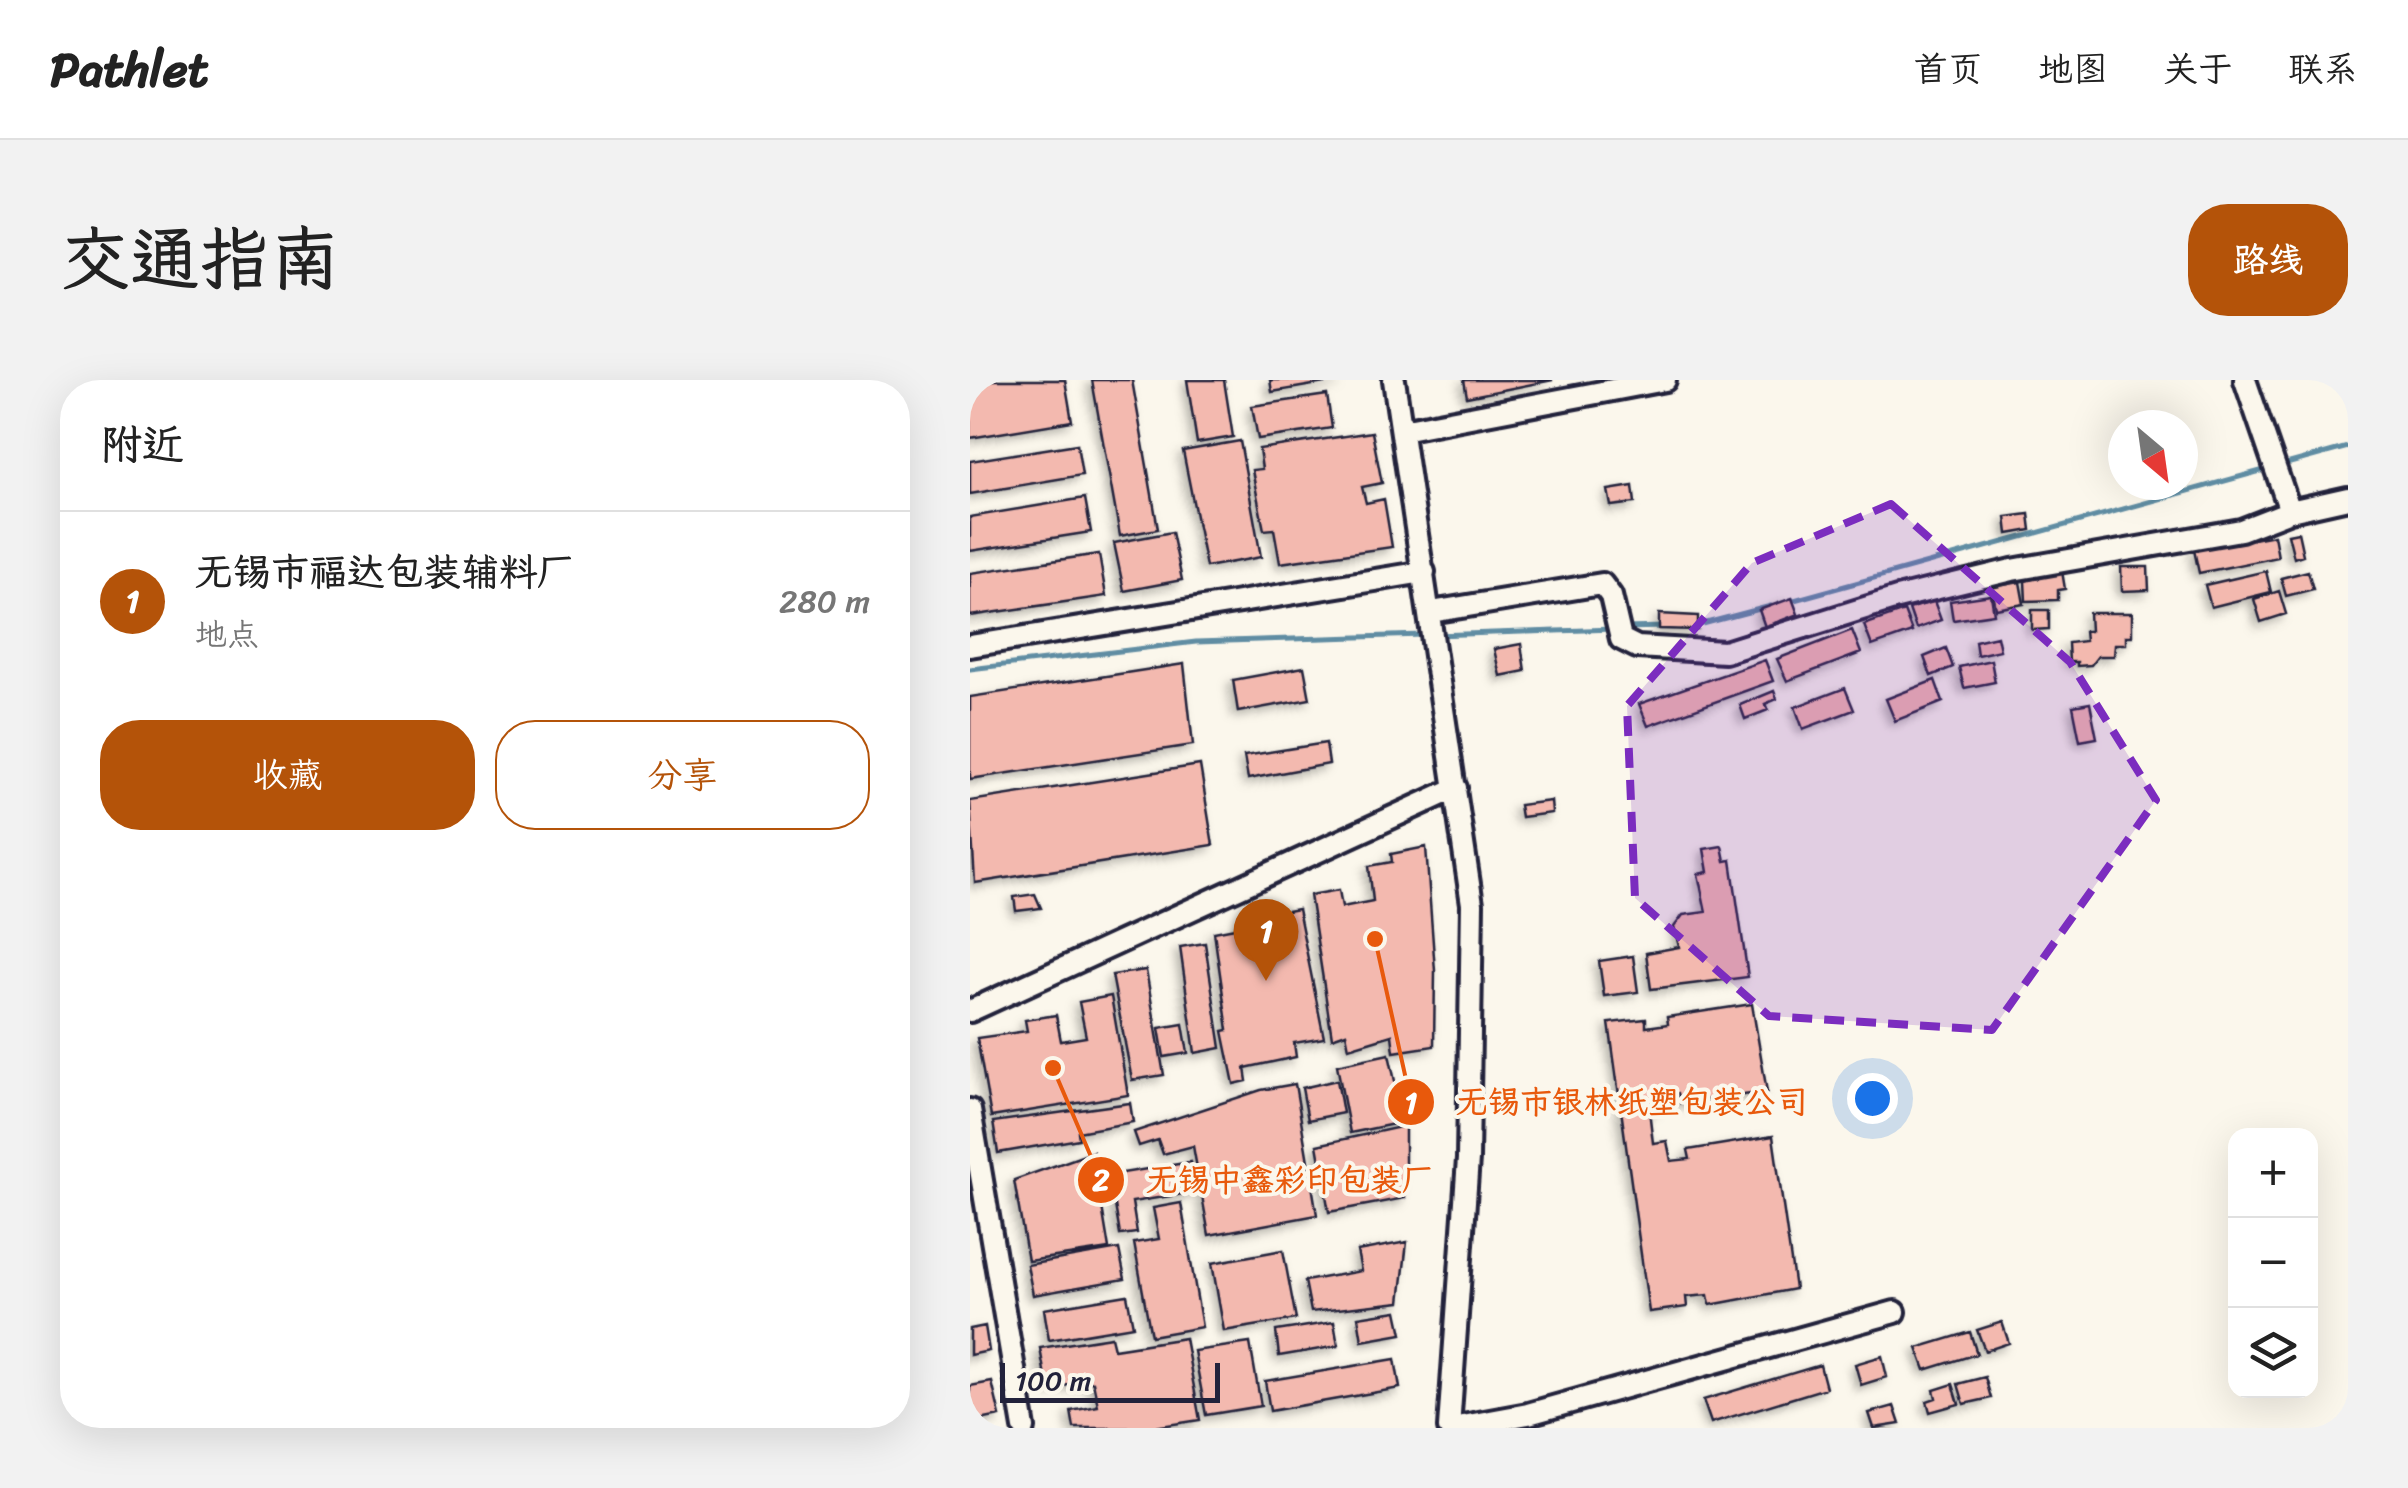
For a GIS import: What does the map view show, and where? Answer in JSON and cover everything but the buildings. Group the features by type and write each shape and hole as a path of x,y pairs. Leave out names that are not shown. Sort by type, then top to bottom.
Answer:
{"street":[{"path":"1394,380 1472,904 1468,1159 1450,1428 1528,1414 1895,1312"},
{"path":"1402,430 1665,380"},
{"path":"2245,380 2290,511"},
{"path":"1433,627 1602,584 1610,596 1621,638 1637,648 1725,652 1896,598 2012,570 2241,530 2290,511 2348,498"},
{"path":"970,646 1424,572"},
{"path":"970,1011 1456,788"},
{"path":"970,1110 1024,1428"}],"highlighted area":[{"path":"1891,504 2070,662 2156,800 1992,1030 1769,1016 1635,898 1627,706 1752,563"}],"waterway":[{"path":"2279,466 2348,447"},
{"path":"1787,602 2268,469"},
{"path":"1695,626 1771,606"},
{"path":"1625,628 1664,627"},
{"path":"1435,635 1614,629"},
{"path":"970,669 1196,642 1424,635"}],"place":[{"name":"无锡市银林纸塑包装公司","path":"1375,939"},
{"name":"无锡市福达包装辅料厂","path":"1266,981"},
{"name":"无锡中鑫彩印包装厂","path":"1053,1068"}]}
